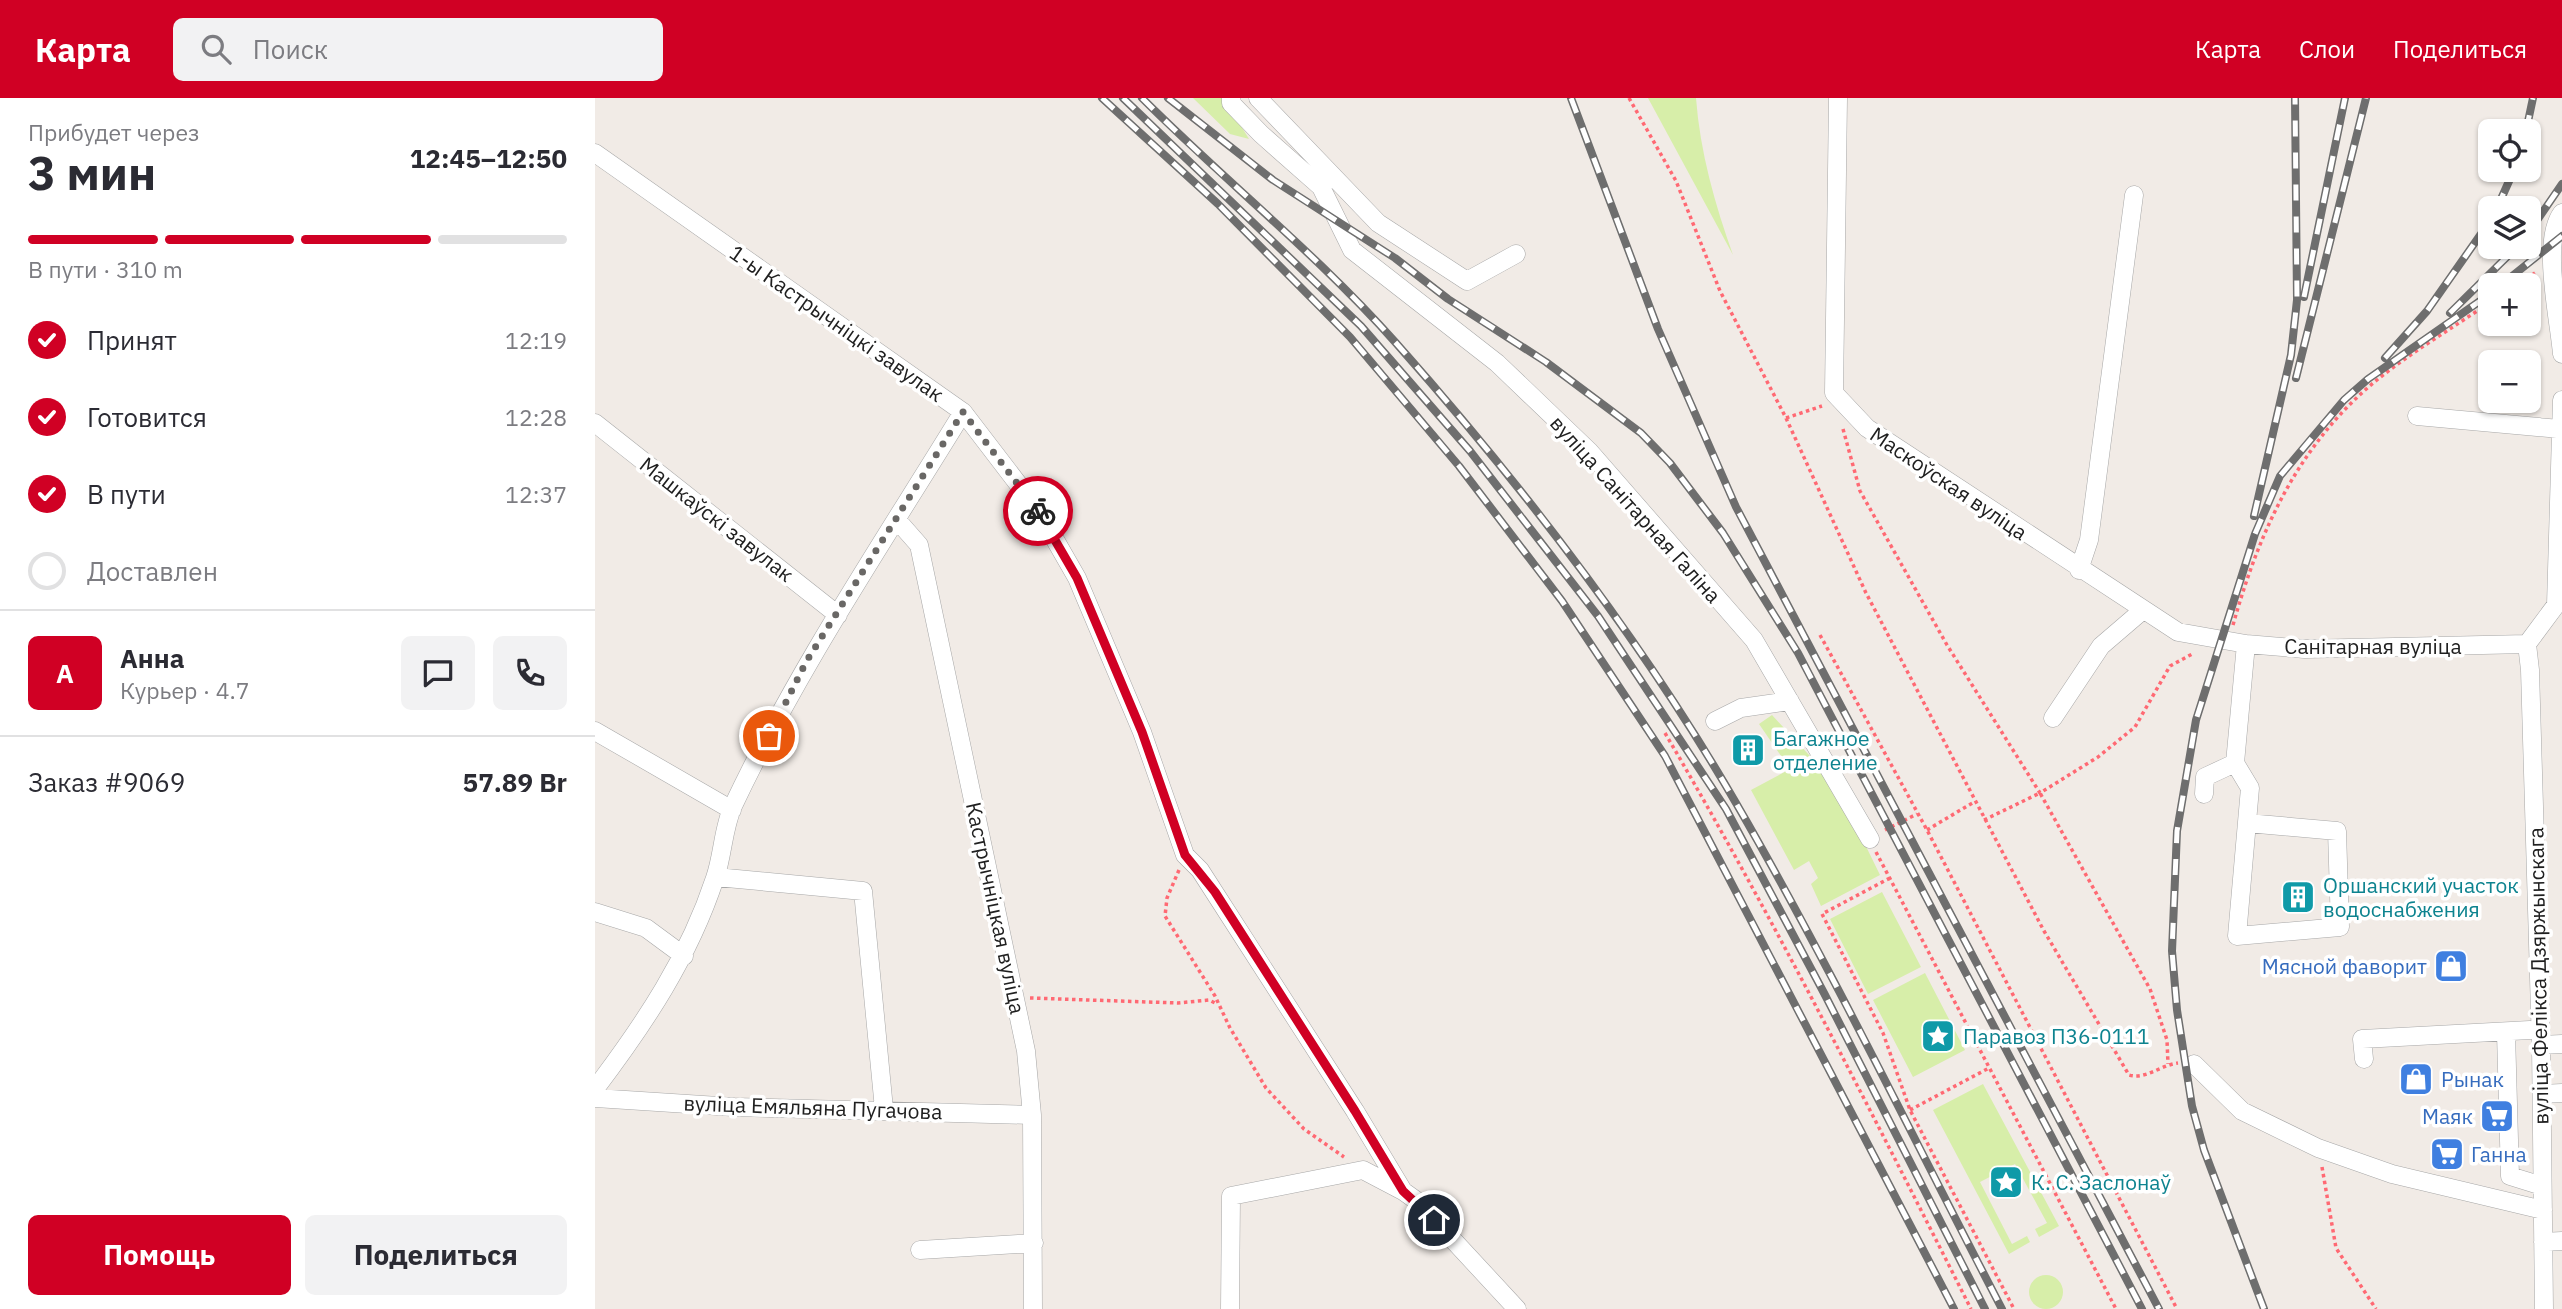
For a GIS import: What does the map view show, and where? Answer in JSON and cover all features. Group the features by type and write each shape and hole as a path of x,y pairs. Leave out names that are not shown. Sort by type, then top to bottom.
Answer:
{"street":[{"name":"вуліца Санітарная Галіна","path":"1231,98 1231,103 1261,134 1321,187 1352,250 1497,363 1589,451 1754,640 1870,839"},
{"path":"1258,98 1378,223 1467,281 1516,254"},
{"path":"1838,98 1834,393 1840,400"},
{"name":"1-ы Кастрычніцкі завулак","path":"595,153 963,412 1038,510 1077,578 1142,732 1185,855 1208,882 1355,1111 1403,1191 1417,1201 1517,1309"},
{"path":"2079,569 2089,540 2134,195"},
{"path":"2562,213 2554,223 2551,245 2562,354"},
{"name":"Маскоўская вуліца","path":"1840,400 1867,428 2178,632 2224,640"},
{"path":"2527,644 2559,605 2562,400"},
{"path":"595,1089 635,1036 684,956 716,877 732,810 806,662 838,615 963,412"},
{"path":"2417,416 2560,429"},
{"name":"Машкаўскі завулак","path":"595,423 838,615"},
{"name":"Кастрычніцкая вуліца","path":"897,520 919,545 1026,1051 1032,1115 1033,1309"},
{"path":"2053,718 2101,646 2143,610"},
{"name":"Санітарная вуліца","path":"2224,640 2305,649 2527,644"},
{"path":"2246,644 2235,763 2250,788 2247,822 2237,936 2340,927 2336,831 2247,822"},
{"name":"вуліца Фелікса Дзяржынскага","path":"2527,644 2541,1045 2544,1309"},
{"path":"1716,721 1741,708 1790,701"},
{"path":"595,731 732,810"},
{"path":"2204,794 2205,777 2235,763"},
{"path":"716,877 863,891 884,1109"},
{"path":"595,912 646,928 684,956"},
{"path":"2364,1059 2362,1039 2530,1030"},
{"path":"2507,1033 2510,1176 2542,1186"},
{"path":"2541,1045 2562,1044"},
{"path":"2194,1064 2242,1111 2318,1148 2392,1174 2543,1210"},
{"path":"2542,1094 2562,1093"},
{"name":"вуліца Емяльяна Пугачова","path":"595,1098 734,1107 1032,1115"},
{"path":"1230,1309 1231,1196 1363,1170 1403,1191"},
{"path":"2543,1242 2562,1241"},
{"path":"920,1250 1034,1243"}],"path":[{"path":"1629,98 1676,181 1720,290 1786,418 1867,593 1974,802 2125,1072 2134,1077 2168,1064 2194,1064"},
{"path":"1984,820 2040,793 2098,757 2135,727 2170,666 2224,640 2276,502 2307,455 2333,422 2365,391 2478,311"},
{"path":"1786,418 1840,400"},
{"path":"1842,425 1860,491 1947,645 2040,793 2150,989 2167,1040 2168,1064"},
{"path":"1820,635 1927,830 2177,1309"},
{"path":"1665,733 1723,832 1885,1137 1971,1309"},
{"path":"1927,830 1974,802"},
{"path":"1917,814 1870,839 2116,1309"},
{"path":"1185,855 1164,912 1266,1088 1304,1129 1363,1170"},
{"path":"1890,878 1822,914 1882,1033 1910,1110 2014,1309"},
{"path":"1015,997 1178,1003 1209,1000 1219,1004"},
{"path":"1910,1110 1989,1067"},
{"path":"2318,1148 2336,1248 2376,1309"}],"green space":[{"path":"1193,98 1224,98 1249,139 1230,134"},
{"path":"1648,98 1696,98 1709,178 1733,255"},
{"path":"1772,715 1835,783 1880,875 1821,906 1811,884 1818,878 1809,861 1794,870 1751,790 1790,769 1759,724"},
{"path":"1882,892 1921,967 1868,994 1830,919"},
{"path":"1925,973 1965,1050 1913,1077 1873,1000"},
{"path":"1983,1084 2059,1226 2039,1237 2035,1229 2047,1223 2015,1164 1980,1182 2012,1244 2027,1236 2030,1242 2009,1254 1933,1110"},
{"path":"2046,1275 2058,1280 2063,1292 2058,1304 2046,1309 2034,1304 2029,1292 2034,1280"}],"railway":[{"path":"1102,98 1218,204 1350,337 1459,466 1562,601 1665,756 1954,1309"},
{"path":"1123,98 1361,326 1470,451 1598,616 1726,809 1824,993 1985,1309"},
{"path":"1142,98 1335,279 1396,343 1534,508 1620,623 1699,742 1771,865 1839,991 2002,1309"},
{"path":"1168,98 1273,180 1395,258 1448,299 1546,362 1641,433 1670,463 1723,533 1798,653 2142,1309"},
{"path":"1571,98 1658,329 1736,507 2159,1309"},
{"path":"2254,516 2291,355 2297,300 2295,98"},
{"path":"2304,297 2345,98"},
{"path":"2296,378 2366,98"},
{"path":"2529,119 2533,98"},
{"path":"2502,196 2509,182"},
{"path":"2541,215 2562,184"},
{"path":"2516,273 2562,236"},
{"path":"2385,358 2427,311 2478,238"},
{"path":"2450,313 2505,259"},
{"path":"2264,1309 2204,1150 2192,1106 2177,1010 2172,951 2177,831 2196,720 2255,534 2280,476 2344,400 2368,379 2478,302"}],"way so far":[{"path":"769,736 806,662 838,615 963,412 1038,511"}],"place":[{"name":"Багажное отделение","path":"1748,750"},
{"name":"Оршанский участок водоснабжения","path":"2298,897"},
{"name":"Мясной фаворит","path":"2451,966"},
{"name":"Паравоз П36-0111","path":"1938,1036"},
{"name":"Рынак","path":"2416,1079"},
{"name":"Маяк","path":"2497,1116"},
{"name":"Ганна","path":"2447,1154"},
{"name":"К. С. Заслонаў","path":"2006,1182"}],"route":[{"path":"1038,511 1077,578 1142,732 1185,855 1200,870 1215,892 1403,1191 1417,1201 1434,1220"}]}
